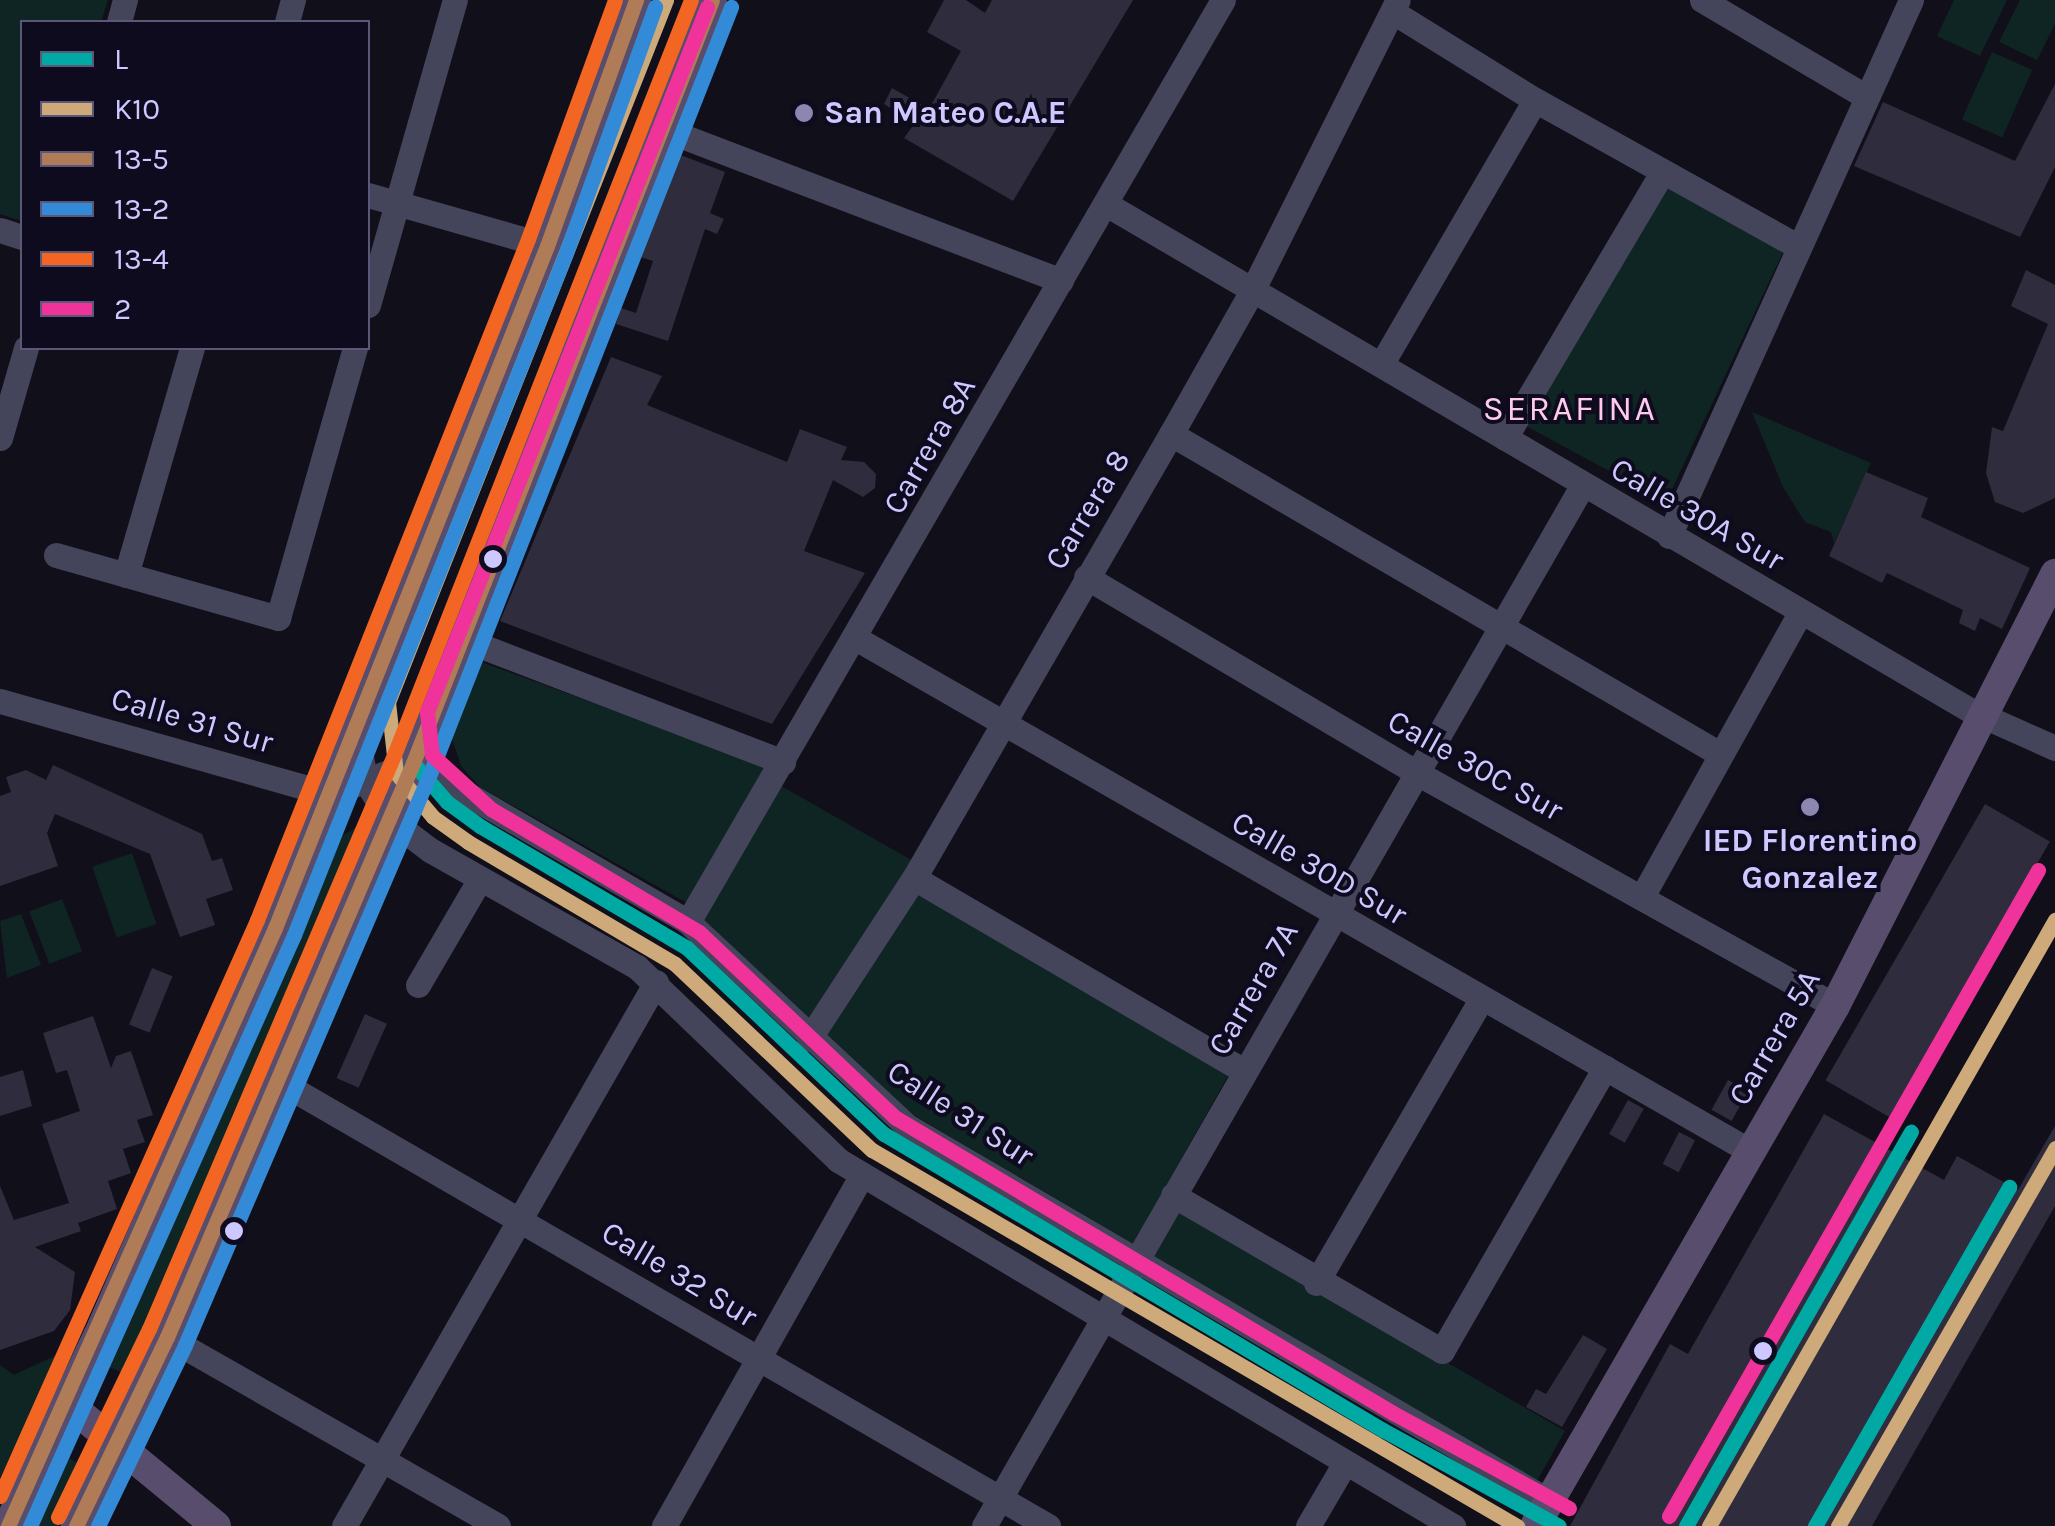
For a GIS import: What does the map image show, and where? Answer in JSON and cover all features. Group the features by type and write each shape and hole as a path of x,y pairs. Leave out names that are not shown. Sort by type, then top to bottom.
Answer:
{"main road":[{"path":"8,1526 67,1403 329,794 547,246 636,0"},
{"path":"76,1526 167,1337 413,762 712,0"},
{"name":"Carrera 5A","path":"1542,1514 1834,1006 2052,588"},
{"path":"67,1403 216,1526"}],"street":[{"path":"370,298 455,0"},
{"name":"Carrera 8A","path":"688,922 858,640 1224,0"},
{"path":"1702,0 1868,98"},
{"path":"1669,536 1912,0"},
{"path":"1396,6 1534,100 1799,248"},
{"name":"Carrera 8","path":"810,1039 914,878 1171,434 1253,289 1396,6"},
{"path":"1382,363 1534,100"},
{"path":"661,128 1061,281"},
{"path":"1505,438 1662,172"},
{"path":"370,196 547,246"},
{"name":"Calle 30A Sur","path":"1106,204 1382,363 1800,613 1982,717 2055,748"},
{"path":"0,438 25,350"},
{"path":"126,574 191,350"},
{"path":"56,554 278,618 354,350"},
{"path":"1171,434 1499,630 1720,754"},
{"name":"Carrera 7A","path":"984,1526 1582,486"},
{"name":"Calle 30C Sur","path":"1086,577 1417,773 1643,895 1834,1006"},
{"path":"1643,895 1800,613"},
{"path":"463,639 783,762"},
{"name":"Calle 30D Sur","path":"858,640 1750,1151"},
{"name":"Calle 31 Sur","path":"0,701 329,794"},
{"path":"356,726 365,780 389,818 480,879 656,982 818,1144 861,1176 1453,1526"},
{"path":"329,794 413,762"},
{"name":"Calle 31 Sur","path":"413,762 688,922 907,1126 1136,1259 1542,1514"},
{"path":"914,878 1244,1071"},
{"path":"418,985 480,879"},
{"path":"344,1526 656,982"},
{"path":"1316,1283 1481,999"},
{"path":"1173,1195 1316,1283 1442,1350 1606,1068"},
{"name":"Calle 32 Sur","path":"277,1080 1048,1526"},
{"path":"664,1526 861,1176"},
{"path":"167,1337 498,1526"},
{"path":"1308,1526 1345,1462"}],"green space":[{"path":"0,0 108,0 102,20 20,20 20,220 0,214"},
{"path":"1954,0 2007,0 1980,56 1937,36"},
{"path":"2020,0 2055,0 2055,24 2037,60 1999,42"},
{"path":"1992,52 2032,70 2002,137 1962,120"},
{"path":"1667,185 1784,250 1666,502 1526,426"},
{"path":"1752,412 1871,463 1834,543 1831,532 1805,522 1783,487"},
{"path":"470,658 766,766 762,775 913,861 904,879 1232,1069 1160,1196 1565,1431 1537,1481 917,1117 883,1093 687,903 480,787 461,766 448,726"},
{"path":"359,826 365,838 133,1377 101,1364 324,846"},
{"path":"132,853 156,924 117,938 92,867"},
{"path":"62,899 82,951 49,964 29,912"},
{"path":"21,914 41,965 7,978 0,921"},
{"path":"61,1353 0,1477 0,1365 14,1375"},
{"path":"58,1451 85,1468 58,1526 24,1526"}],"building":[{"path":"944,0 966,0 985,13 992,0 1133,0 1013,201 904,138 915,123 884,104 892,88 929,109 961,51 927,32"},
{"path":"2055,84 2055,167 2020,237 1854,166 1883,102 2015,161"},
{"path":"678,154 725,172 710,213 724,219 717,234 705,229 668,341 616,324 621,308 636,313 653,261 640,257"},
{"path":"2026,270 2055,285 2055,498 2023,513 1995,502 1986,473 1992,427 2003,431 2048,324 2011,306"},
{"path":"611,357 662,376 647,405 787,462 800,429 847,447 841,460 864,462 876,474 875,488 863,497 833,480 804,551 865,573 772,724 500,621"},
{"path":"1866,472 1928,498 1921,517 2030,568 2002,629 1980,618 1975,631 1959,623 1963,610 1887,573 1882,583 1829,556"},
{"path":"53,765 202,834 212,861 222,858 233,890 206,899 215,925 180,937 150,854 55,814 47,833 58,866 0,886 0,796 11,792 6,777 26,770 46,780"},
{"path":"1985,804 2050,841 1890,1118 1826,1080"},
{"path":"152,968 172,976 150,1033 129,1025"},
{"path":"365,1014 387,1024 358,1088 337,1078"},
{"path":"93,1016 111,1068 116,1056 131,1051 153,1115 137,1120 145,1142 123,1149 131,1173 108,1181 117,1209 78,1223 81,1231 35,1247 75,1272 70,1310 54,1331 0,1350 0,1186 14,1220 69,1203 42,1124 80,1111 67,1070 56,1073 43,1033"},
{"path":"23,1070 32,1106 0,1116 0,1077"},
{"path":"1728,1080 1748,1091 1732,1121 1712,1110"},
{"path":"1628,1100 1644,1109 1625,1143 1609,1134"},
{"path":"1824,1114 1944,1180 1957,1156 2018,1190 2055,1126 2055,1206 1872,1526 1570,1526 1670,1344 1688,1354"},
{"path":"1679,1132 1695,1140 1679,1172 1663,1164"},
{"path":"1583,1335 1607,1349 1562,1427 1526,1407 1536,1389 1546,1394"}],"transit line":[{"name":"13-4","path":"0,1496 257,920 528,239 615,0"},
{"name":"13-5","path":"8,1526 275,928 547,246 636,0"},
{"name":"K10","path":"666,0 388,702 396,773 433,817 468,842 675,964 872,1150 1517,1526"},
{"name":"13-4","path":"58,1517 149,1329 394,755 691,0"},
{"name":"13-5","path":"76,1526 167,1337 413,763 712,0"},
{"name":"13-2","path":"30,1526 294,935 566,253 655,7"},
{"name":"2","path":"707,7 427,712 432,755 491,809 699,932 896,1118 1393,1413 1569,1508"},
{"name":"13-2","path":"98,1526 185,1345 431,771 731,7"},
{"name":"L","path":"413,763 447,802 480,826 687,948 884,1134 1383,1430 1559,1526"},
{"name":"2","path":"1669,1516 2038,870"},
{"name":"K10","path":"1709,1526 2055,920"},
{"name":"L","path":"1686,1526 1911,1132"},
{"name":"K10","path":"1838,1526 2055,1148"},
{"name":"L","path":"1815,1526 2009,1187"}],"place":[{"name":"San Mateo C.A.E","path":"804,113"},
{"name":"IED Florentino Gonzalez","path":"1810,807"}],"district":[{"name":"SERAFINA","path":"1570,409"}]}
